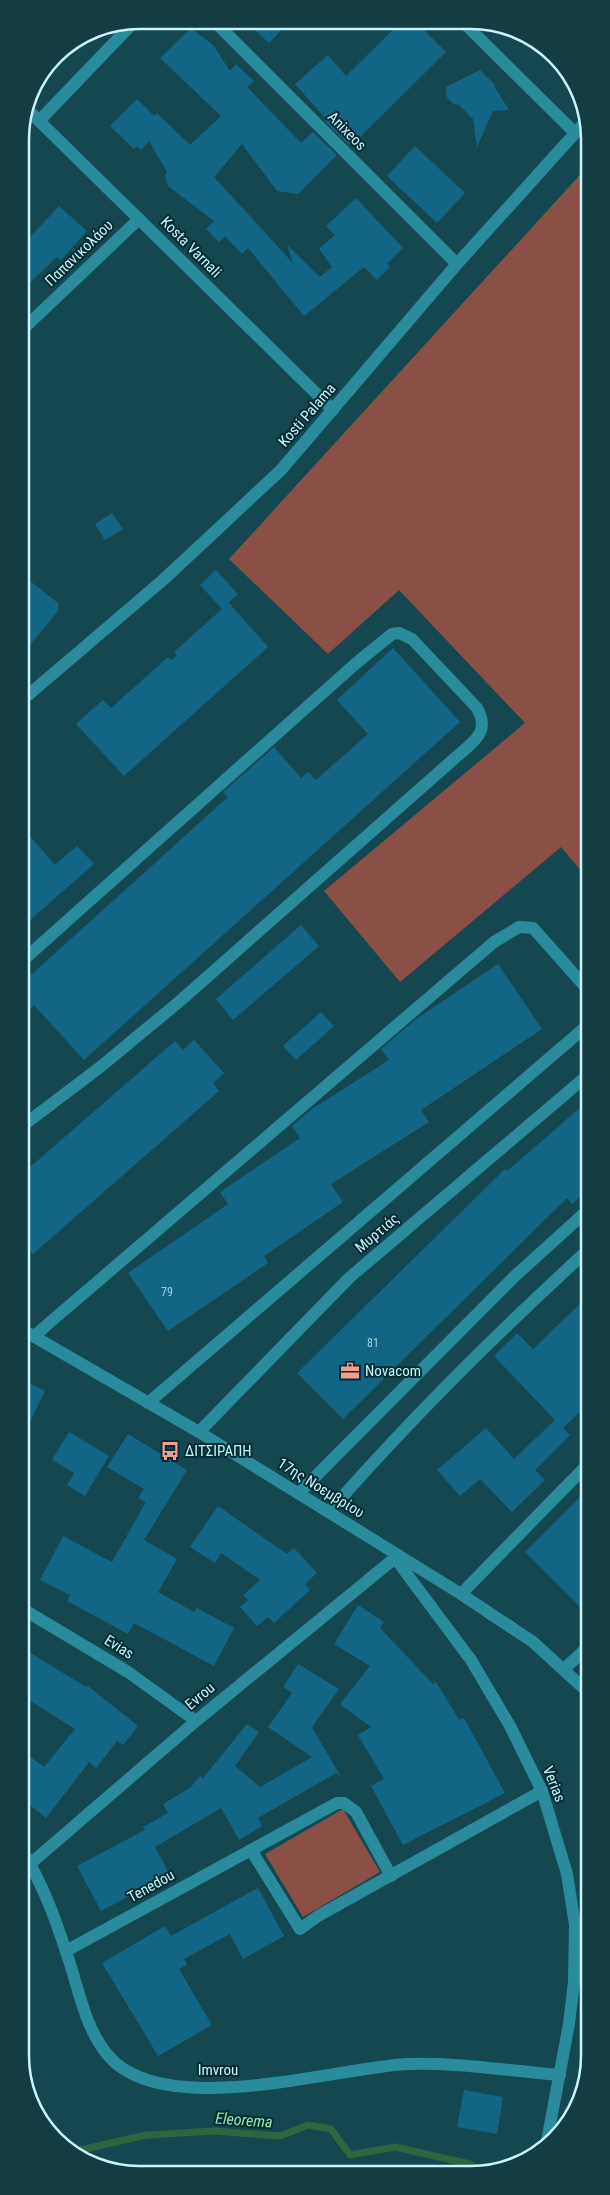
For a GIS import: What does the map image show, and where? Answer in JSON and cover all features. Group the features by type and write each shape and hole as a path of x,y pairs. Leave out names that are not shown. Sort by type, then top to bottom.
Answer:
{"street":[{"name":"Anixeos","path":"222,29 457,264"},
{"path":"470,29 575,133"},
{"path":"39,120 126,30"},
{"name":"Kosta Varnali","path":"32,114 333,410"},
{"name":"Kosti Palama","path":"29,694 163,580 269,482 457,264 580,128"},
{"name":"Παπανικολάου","path":"29,323 139,219"},
{"path":"29,955 332,684 392,634 399,633 412,639 477,708 484,724 480,734 455,758 123,1049 29,1121"},
{"path":"34,1336 494,942 519,927 533,928 581,982"},
{"path":"148,1403 581,1031"},
{"name":"Μυρτιάς","path":"199,1432 350,1278 581,1081"},
{"path":"299,1493 515,1276 581,1216"},
{"path":"329,1512 380,1453 516,1315 581,1256"},
{"name":"17ης Νοεμβρίου","path":"29,1333 199,1432 461,1594 533,1642 581,1685"},
{"path":"461,1594 581,1471"},
{"name":"Evrou","path":"30,1864 196,1721 395,1558"},
{"name":"Verias","path":"395,1558 471,1660 510,1726 542,1791 567,1874 575,1925 574,1982 560,2075 548,2135"},
{"name":"Evias","path":"29,1613 128,1672 196,1721"},
{"path":"564,1669 581,1653"},
{"path":"251,1850 300,1929 318,1916 542,1791"},
{"name":"Tenedou","path":"66,1951 330,1805 344,1803 356,1812 391,1876"},
{"name":"Imvrou","path":"30,1864 44,1890 91,2026 106,2053 122,2070 151,2082 228,2089 406,2064 476,2067 560,2075"}],"shaded area":[{"path":"581,174 581,871 561,847 400,982 324,891 525,723 399,590 328,654 229,559"},
{"path":"343,1809 380,1872 303,1917 265,1854"}],"building":[{"path":"190,29 192,29 213,45 230,71 236,64 254,81 247,87 301,143 313,132 337,155 298,194 277,191 242,144 214,177 293,263 287,245 320,277 332,267 319,249 335,235 326,226 356,198 403,248 387,264 390,267 377,280 364,267 304,316 248,248 242,254 225,236 219,242 206,229 214,221 168,186 165,175 167,172 149,141 141,150 137,146 134,149 110,126 137,99 154,116 157,113 190,145 221,116 160,58"},
{"path":"254,29 282,29 269,43"},
{"path":"394,29 423,29 446,52 352,145 348,144 325,121 326,119 295,84 328,55 346,76"},
{"path":"480,70 495,85 509,110 493,111 477,147 473,119 459,105 454,104 447,98 446,87"},
{"path":"415,146 465,193 437,223 387,176"},
{"path":"59,206 87,231 61,260 57,257 29,283 29,238"},
{"path":"112,513 123,529 105,540 95,524"},
{"path":"216,570 238,594 224,607 229,603 268,647 124,776 76,724 103,700 111,708 168,657 171,660 177,656 174,652 222,609 200,585"},
{"path":"29,580 58,603 58,611 29,646"},
{"path":"393,648 460,722 84,1060 34,1005 29,1010 29,977 228,797 223,792 274,747 301,778 308,772 316,780 368,734 337,700"},
{"path":"29,835 55,865 77,846 94,864 29,921"},
{"path":"301,925 319,946 233,1020 216,999"},
{"path":"498,964 542,1029 421,1110 429,1122 331,1184 343,1202 264,1256 268,1263 168,1331 128,1273 228,1204 220,1192 300,1138 292,1126 312,1109 389,1060 381,1049 415,1020"},
{"path":"321,1012 334,1026 296,1060 283,1046"},
{"path":"194,1040 224,1073 213,1083 219,1091 33,1254 29,1249 29,1168 175,1041 183,1050"},
{"path":"581,1107 581,1196 572,1204 567,1198 343,1419 297,1373 505,1169 507,1171"},
{"path":"581,1303 581,1411 563,1428 570,1435 535,1470 545,1480 512,1512 480,1479 460,1496 437,1470 486,1428 514,1459 555,1420 494,1356 517,1333 533,1349"},
{"path":"29,1383 45,1391 29,1424"},
{"path":"69,1432 109,1456 85,1496 67,1485 74,1473 52,1460"},
{"path":"128,1434 187,1470 144,1540 177,1559 158,1592 194,1612 197,1608 234,1628 214,1666 134,1623 128,1634 67,1601 70,1595 40,1580 63,1536 112,1562 146,1502 138,1498 144,1489 107,1467"},
{"path":"581,1496 581,1608 525,1552"},
{"path":"218,1506 287,1554 294,1548 317,1573 305,1584 310,1590 274,1623 268,1617 257,1626 240,1607 248,1600 243,1595 260,1580 221,1553 215,1563 190,1547"},
{"path":"358,1605 384,1622 380,1628 433,1684 436,1682 459,1720 464,1718 505,1793 403,1845 371,1786 384,1779 358,1735 371,1727 340,1704 370,1666 334,1644"},
{"path":"29,1652 86,1687 88,1686 138,1726 123,1745 117,1741 96,1768 89,1762 46,1818 29,1804 29,1756 44,1767 75,1729 29,1700"},
{"path":"298,1664 339,1689 312,1727 341,1777 336,1773 258,1818 262,1826 239,1840 221,1808 155,1847 170,1875 101,1911 77,1866 145,1830 143,1827 168,1813 163,1804 190,1788 200,1776 203,1778 247,1724 259,1732 235,1766 260,1787 312,1757 268,1727 292,1693 283,1687"},
{"path":"258,1888 284,1936 243,1959 230,1934 184,1959 187,1965 179,1969 212,2025 158,2056 102,1963 165,1926 171,1936"},
{"path":"464,2090 503,2097 497,2134 457,2127"}],"waterway":[{"name":"Eleorema","path":"82,2150 146,2135 214,2131 280,2136 308,2125 331,2129 350,2155 395,2147 472,2166"}],"place":[{"name":"Novacom","path":"350,1371"},
{"name":"ΔΙΤΣΙΡΑΠΗ","path":"170,1451"}]}
